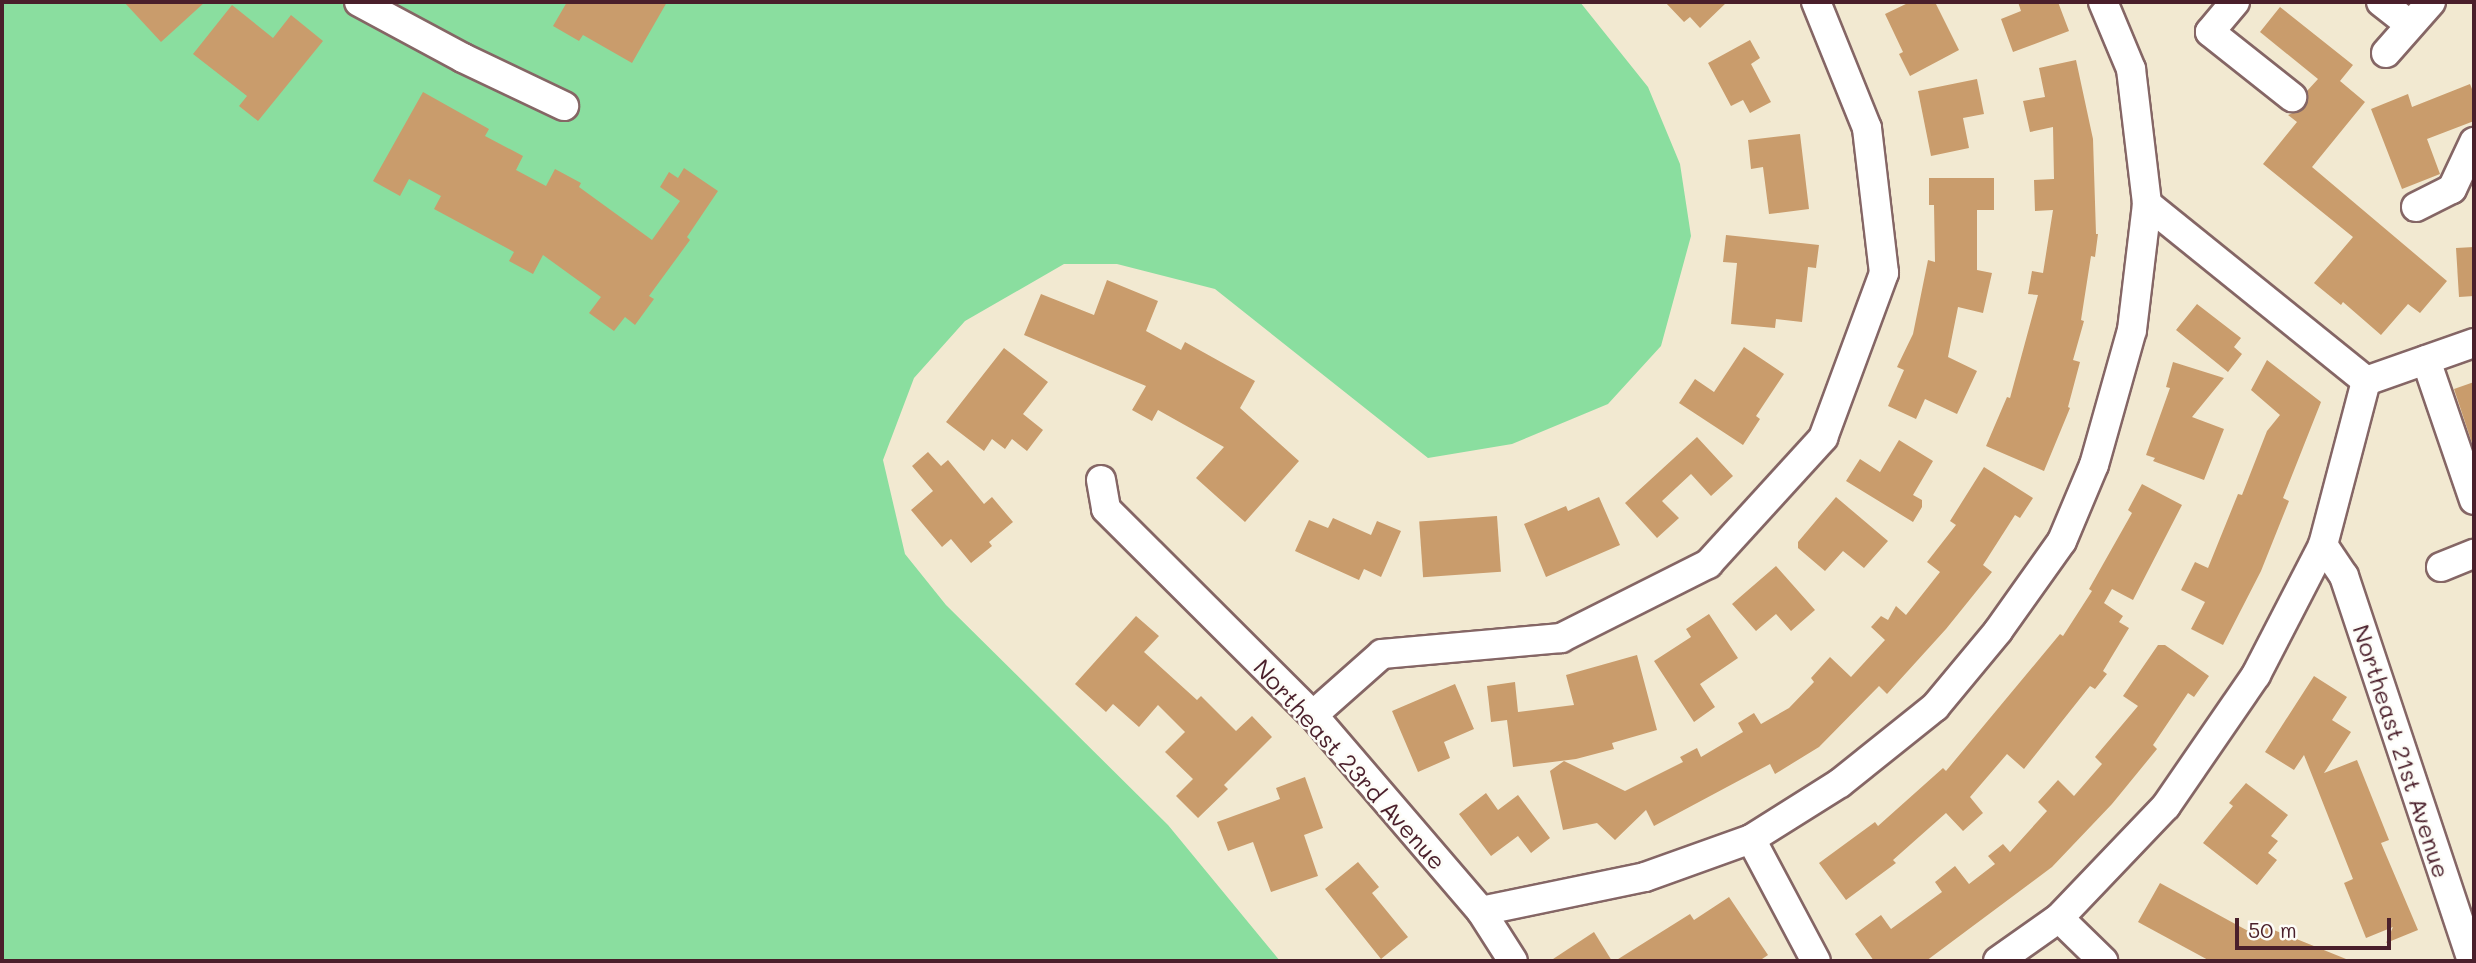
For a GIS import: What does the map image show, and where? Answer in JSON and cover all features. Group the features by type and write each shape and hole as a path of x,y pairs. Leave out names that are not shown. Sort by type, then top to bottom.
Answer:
{"street":[{"path":"359,2 463,58 564,106"},
{"path":"1313,715 1382,654 1561,638 1708,564 1823,438 1884,273 1867,128 1816,2"},
{"path":"1481,911 1645,877 1751,839 1840,783 1935,707 1998,631 2062,541 2094,466 2132,330 2147,204 2131,69 2103,2"},
{"path":"2235,2 2210,32 2292,97"},
{"path":"2381,2 2409,24"},
{"path":"2386,52 2431,2"},
{"path":"2416,207 2452,188 2474,142"},
{"path":"2147,204 2366,381"},
{"path":"2366,381 2474,343"},
{"path":"2426,360 2474,500"},
{"path":"1998,961 2059,918 2166,806 2256,675 2323,545 2366,381"},
{"name":"Northeast 23rd Avenue","path":"1101,480 1106,509 1313,715 1481,911 1513,961"},
{"name":"Northeast 21st Avenue","path":"2323,545 2344,576 2472,961"},
{"path":"2441,567 2474,554"},
{"path":"1751,839 1816,961"},
{"path":"2059,918 2103,961"}],"green space":[{"path":"2,2 1580,2 1648,87 1680,164 1691,236 1661,346 1608,404 1512,444 1428,458 1215,289 1117,264 1064,264 965,321 914,378 883,460 905,554 946,605 1168,825 1280,961 2,961"}],"building":[{"path":"124,2 205,2 161,42"},
{"path":"567,2 667,2 632,63 583,35 579,41 553,26"},
{"path":"1665,2 1727,2 1700,28 1690,17 1684,22"},
{"path":"1910,2 1935,2 1959,50 1910,76 1899,54 1903,52 1885,14"},
{"path":"2018,2 2058,2 2069,31 2013,52 2001,19 2021,11"},
{"path":"232,5 273,38 291,15 323,41 258,121 239,106 247,96 193,54"},
{"path":"2280,7 2353,65 2340,81 2365,102 2312,167 2447,281 2420,313 2408,304 2381,335 2343,302 2341,305 2314,283 2353,237 2263,164 2297,122 2288,115 2305,108 2307,91 2318,79 2260,32"},
{"path":"1750,40 1760,58 1751,64 1771,102 1750,113 1743,100 1731,106 1708,63"},
{"path":"2076,60 2093,139 2098,234 2095,257 2091,256 2081,320 2084,321 2073,360 2080,362 2068,407 2070,408 2044,471 1986,446 2007,397 2010,398 2038,295 2028,294 2032,271 2043,273 2053,210 2035,211 2034,180 2054,179 2053,127 2030,132 2023,101 2045,97 2039,68"},
{"path":"1977,79 1984,114 1963,118 1969,148 1931,156 1918,91"},
{"path":"2470,84 2474,94 2474,121 2427,139 2440,174 2402,189 2371,109 2408,94 2412,107"},
{"path":"423,92 489,129 485,136 523,156 516,170 546,186 555,169 581,183 579,187 652,240 680,201 660,187 669,172 678,178 684,168 718,191 687,237 690,240 649,296 654,299 635,325 625,317 614,331 589,313 601,297 543,255 533,274 509,261 514,252 434,209 441,196 409,179 400,196 373,181"},
{"path":"1800,134 1809,209 1769,214 1763,167 1751,169 1748,140"},
{"path":"1929,178 1994,178 1994,210 1977,210 1977,270 1992,273 1983,313 1958,307 1948,357 1977,371 1957,414 1925,399 1916,419 1888,406 1904,370 1897,367 1913,334 1928,260 1935,262 1934,205 1929,205"},
{"path":"1726,235 1819,245 1816,268 1808,267 1802,322 1776,319 1775,328 1731,324 1737,263 1723,262"},
{"path":"2474,247 2474,296 2459,297 2456,248"},
{"path":"1107,280 1158,301 1146,331 1181,350 1185,342 1255,381 1240,408 1299,461 1245,522 1196,478 1224,447 1158,410 1152,421 1132,410 1146,386 1024,335 1041,294 1094,315"},
{"path":"2197,304 2241,338 2234,347 2242,354 2228,372 2176,330"},
{"path":"1744,347 1784,374 1756,416 1760,419 1743,445 1679,403 1695,379 1714,392"},
{"path":"1004,348 1048,382 1023,414 1043,430 1027,451 1012,439 1005,449 992,439 984,451 946,422"},
{"path":"2267,360 2321,402 2283,498 2289,501 2261,571 2223,645 2191,629 2205,602 2181,590 2195,562 2208,568 2238,494 2242,495 2267,431 2280,415 2251,390"},
{"path":"2173,362 2224,378 2192,417 2224,429 2204,480 2153,461 2155,458 2146,455 2170,388 2166,387"},
{"path":"2474,382 2474,449 2454,389"},
{"path":"1697,437 1733,476 1711,496 1691,474 1662,501 1679,518 1657,538 1625,503"},
{"path":"1899,440 1933,461 1913,495 1922,500 1922,507 1913,522 1846,481 1860,459 1880,472"},
{"path":"928,452 941,466 948,460 984,504 992,497 1013,522 989,542 992,546 971,563 951,539 942,547 911,510 933,491 912,466"},
{"path":"1984,467 2033,498 2020,518 2015,515 1983,565 1992,572 1946,629 1887,694 1879,686 1819,747 1775,774 1770,764 1654,826 1646,810 1615,840 1597,823 1563,830 1550,771 1564,761 1625,791 1683,762 1680,757 1697,748 1701,757 1743,732 1738,723 1754,713 1761,724 1789,708 1814,682 1811,678 1830,657 1851,677 1885,640 1871,627 1881,616 1888,620 1896,606 1906,615 1940,572 1927,562 1956,525 1950,521"},
{"path":"2142,484 2182,505 2133,600 2112,589 2104,603 2123,616 2119,622 2129,628 2103,671 2107,674 2095,689 2090,686 2024,769 2007,754 1970,797 1983,813 1963,831 1946,813 1893,860 1896,863 1846,900 1819,863 1875,822 1878,826 1943,768 1946,771 2060,634 2063,636 2092,591 2089,589 2132,513 2128,510"},
{"path":"1599,497 1620,545 1546,577 1524,524 1566,506 1568,511"},
{"path":"1836,497 1888,541 1864,568 1843,551 1825,571 1798,548 1798,542"},
{"path":"1497,516 1501,572 1423,577 1419,521"},
{"path":"1333,518 1371,535 1377,521 1401,531 1381,577 1364,569 1359,580 1295,551 1309,520 1328,528"},
{"path":"1776,566 1815,610 1791,631 1776,614 1756,631 1732,604"},
{"path":"1709,614 1738,658 1700,684 1715,707 1694,722 1654,661 1691,637 1686,629"},
{"path":"1136,616 1159,636 1144,652 1197,700 1201,696 1236,731 1252,716 1272,737 1224,785 1228,789 1198,818 1176,796 1193,779 1165,752 1185,732 1158,705 1139,727 1113,704 1106,712 1075,684"},
{"path":"2158,645 2165,645 2209,676 2194,697 2188,693 2153,745 2157,749 2112,804 2052,867 1926,961 1874,961 1855,934 1881,915 1891,929 1942,892 1935,882 1955,866 1969,884 1995,864 1988,856 2003,844 2010,852 2047,811 2038,802 2058,780 2074,796 2102,764 2095,757 2138,706 2123,696"},
{"path":"1637,655 1657,730 1612,743 1614,749 1576,759 1513,767 1507,720 1491,722 1487,686 1515,682 1518,712 1574,705 1566,675"},
{"path":"2314,676 2347,697 2332,720 2351,732 2324,773 2357,760 2389,840 2381,843 2418,930 2386,943 2393,927 2366,938 2344,883 2353,879 2304,755 2294,770 2265,752"},
{"path":"1455,684 1474,729 1444,742 1450,758 1418,772 1392,711"},
{"path":"1305,777 1323,828 1304,835 1318,876 1271,892 1253,842 1228,851 1217,822 1280,799 1276,788"},
{"path":"2246,783 2288,815 2271,836 2278,841 2268,853 2277,860 2257,885 2203,843 2233,806 2229,803"},
{"path":"1486,793 1498,810 1518,795 1550,838 1531,853 1518,836 1491,856 1459,814"},
{"path":"1358,862 1379,887 1372,893 1408,937 1381,959 1325,889"},
{"path":"2160,883 2250,932 2254,922 2351,961 2210,961 2138,922"},
{"path":"1729,897 1768,955 1759,961 1615,961 1690,914 1694,920"},
{"path":"1594,932 1612,961 1550,961"}]}
